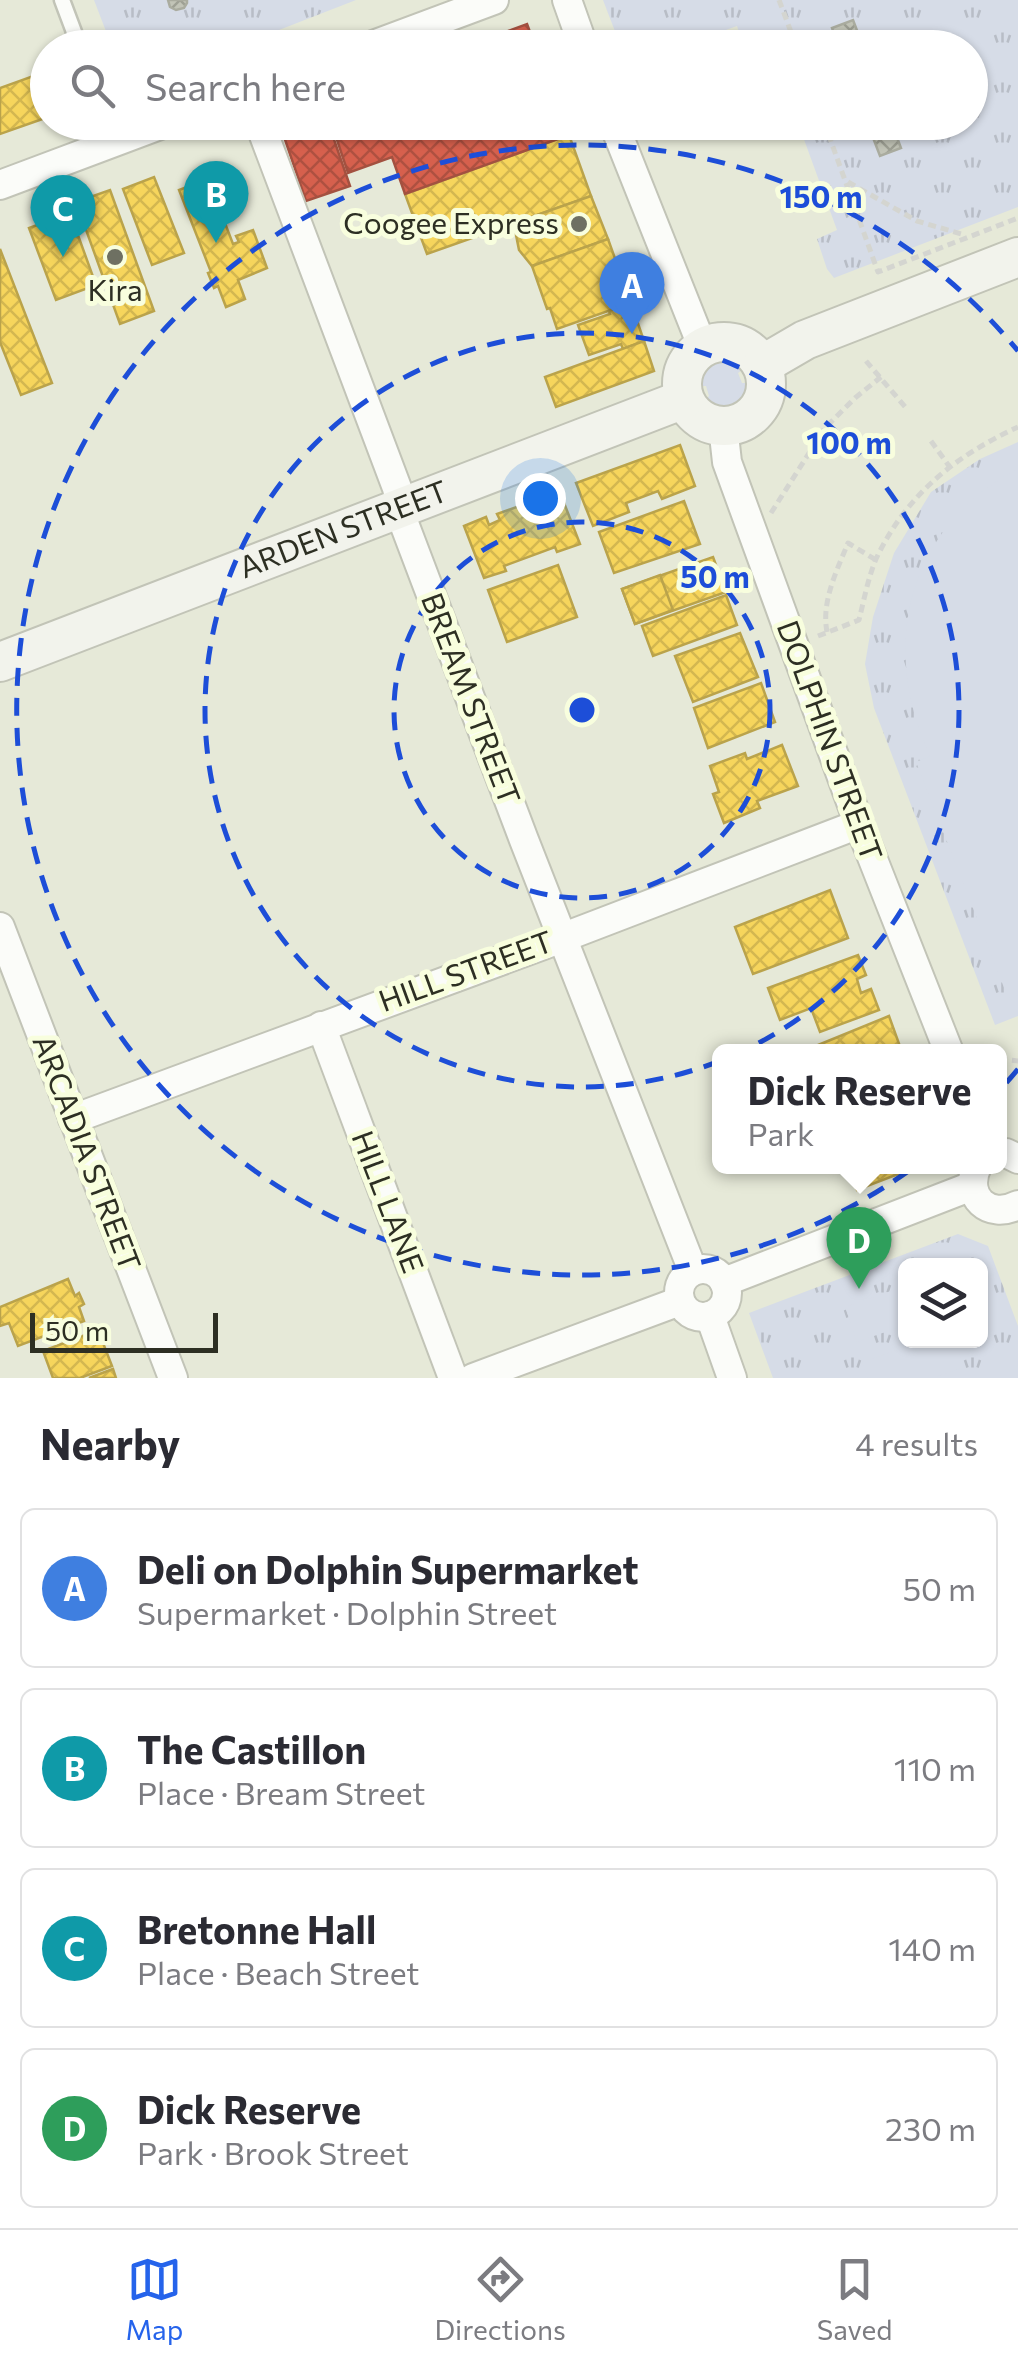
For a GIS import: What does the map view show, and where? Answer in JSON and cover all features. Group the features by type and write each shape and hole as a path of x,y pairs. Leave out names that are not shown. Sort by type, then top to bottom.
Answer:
{"main road":[{"path":"762,365 805,340 1018,257"},
{"path":"722,341 742,346 762,365 765,394 750,417 737,424 723,426 699,418 684,398 682,374 687,362 706,345 722,341"},
{"name":"ARDEN STREET","path":"0,662 684,398"}],"street":[{"path":"413,30 494,0"},
{"path":"566,0 577,30"},
{"path":"0,185 96,140"},
{"name":"BREAM STREET","path":"265,140 398,488 405,526 693,1271"},
{"path":"620,140 697,333 706,345"},
{"name":"DOLPHIN STREET","path":"723,426 727,462 858,824 946,1044"},
{"name":"HILL STREET","path":"73,1119 858,824"},
{"name":"ARCADIA STREET","path":"0,927 173,1378"},
{"name":"HILL LANE","path":"321,1026 454,1378"},
{"path":"724,1282 974,1176 975,1196 989,1208 1017,1210"},
{"path":"708,1270 724,1282 725,1302 710,1316 696,1316 680,1301 683,1280 693,1271 708,1270"},
{"path":"473,1378 680,1301"},
{"path":"710,1316 732,1378"}],"lane":[{"path":"62,0 73,30"}],"path":[{"path":"779,0 790,30"},
{"path":"831,140 878,272 1018,218"},
{"path":"846,180 917,221 967,236"},
{"path":"866,361 907,409"},
{"path":"771,513 825,428 880,377"},
{"path":"818,636 858,620 876,560 909,504 949,466 1018,427"},
{"path":"931,441 949,466"},
{"path":"828,632 825,621 832,583 848,543 876,560"}],"green space":[{"path":"94,0 356,0 279,30 105,30"},
{"path":"603,0 1018,0 1018,207 834,278 817,239 837,230 804,140 988,140 988,30 738,30 737,26 726,30 614,30"},
{"path":"719,362 740,368 742,383 747,383 742,397 726,407 706,399 706,386 701,386 705,371"},
{"path":"1018,442 1018,1016 995,1025 874,708 865,664 873,617 894,553 931,492 980,459"},
{"path":"1018,469 1018,995 1008,998 916,762 930,756 915,715 907,673 906,632 913,593 928,556 950,523 980,493"},
{"path":"958,1234 988,1246 1018,1326 1018,1378 773,1378 749,1313"},
{"path":"898,1288 898,1327 857,1342 845,1307"},
{"path":"903,1348 957,1348 964,1367 933,1378 868,1378 862,1362"}],"building: Homes":[{"path":"30,77 30,123 0,134 0,88"},
{"path":"555,140 571,140 591,196 427,254 405,194"},
{"path":"154,177 184,253 152,265 123,189"},
{"path":"208,179 233,244 239,242 236,236 253,230 267,268 238,280 245,299 226,307 218,286 214,288 179,190"},
{"name":"Kira","path":"110,190 154,311 120,324 76,202"},
{"path":"591,196 608,239 532,266 519,250 517,222"},
{"path":"70,213 96,285 56,300 29,228"},
{"path":"608,239 631,303 557,329 532,266"},
{"path":"0,249 52,383 21,395 0,342"},
{"path":"631,303 644,341 589,355 578,325"},
{"path":"644,341 654,371 556,407 545,377"},
{"path":"680,445 695,486 662,499 658,491 626,503 629,512 593,526 576,483"},
{"path":"559,490 580,544 557,552 555,547 484,578 464,526 486,517 489,525 500,520 497,514 525,504 527,509 538,504 536,499"},
{"path":"684,501 700,544 614,573 599,532"},
{"path":"713,557 726,592 635,624 622,589"},
{"path":"558,565 577,617 507,642 488,590"},
{"path":"660,575 673,610 635,624 622,589"},
{"path":"726,595 737,625 653,656 642,626"},
{"path":"740,633 758,677 693,702 675,656"},
{"path":"761,683 775,722 708,748 694,708"},
{"path":"782,745 798,786 757,801 760,808 724,823 713,794 719,792 710,766 745,753 747,759"},
{"path":"830,890 848,938 753,974 735,927"},
{"path":"858,955 866,975 857,979 861,993 871,989 879,1010 820,1032 811,1008 780,1020 768,988"},
{"path":"889,1016 899,1044 821,1044"},
{"path":"850,1174 898,1174 857,1190"},
{"path":"68,1279 75,1296 79,1293 84,1304 79,1307 84,1321 18,1346 9,1323 0,1326 0,1307"},
{"path":"98,1330 112,1366 80,1378 53,1378 43,1351"},
{"path":"113,1369 116,1378 89,1378"}],"building: Shops":[{"path":"285,140 334,140 350,186 306,201"},
{"path":"337,140 555,140 405,194 392,157 348,173"}],"building: Other":[{"path":"168,0 187,0 187,3 176,10"},
{"path":"853,20 857,30 833,30"},
{"path":"874,140 898,140 901,148 880,156"}],"place":[{"name":"Coogee Express","path":"579,224"},
{"name":"The Castillon","path":"216,243"},
{"name":"Bretonne Hall","path":"63,257"},
{"name":"Kira","path":"115,257"},
{"name":"Deli on Dolphin Supermarket","path":"632,334"},
{"name":"Dick Reserve","path":"859,1289"}]}
